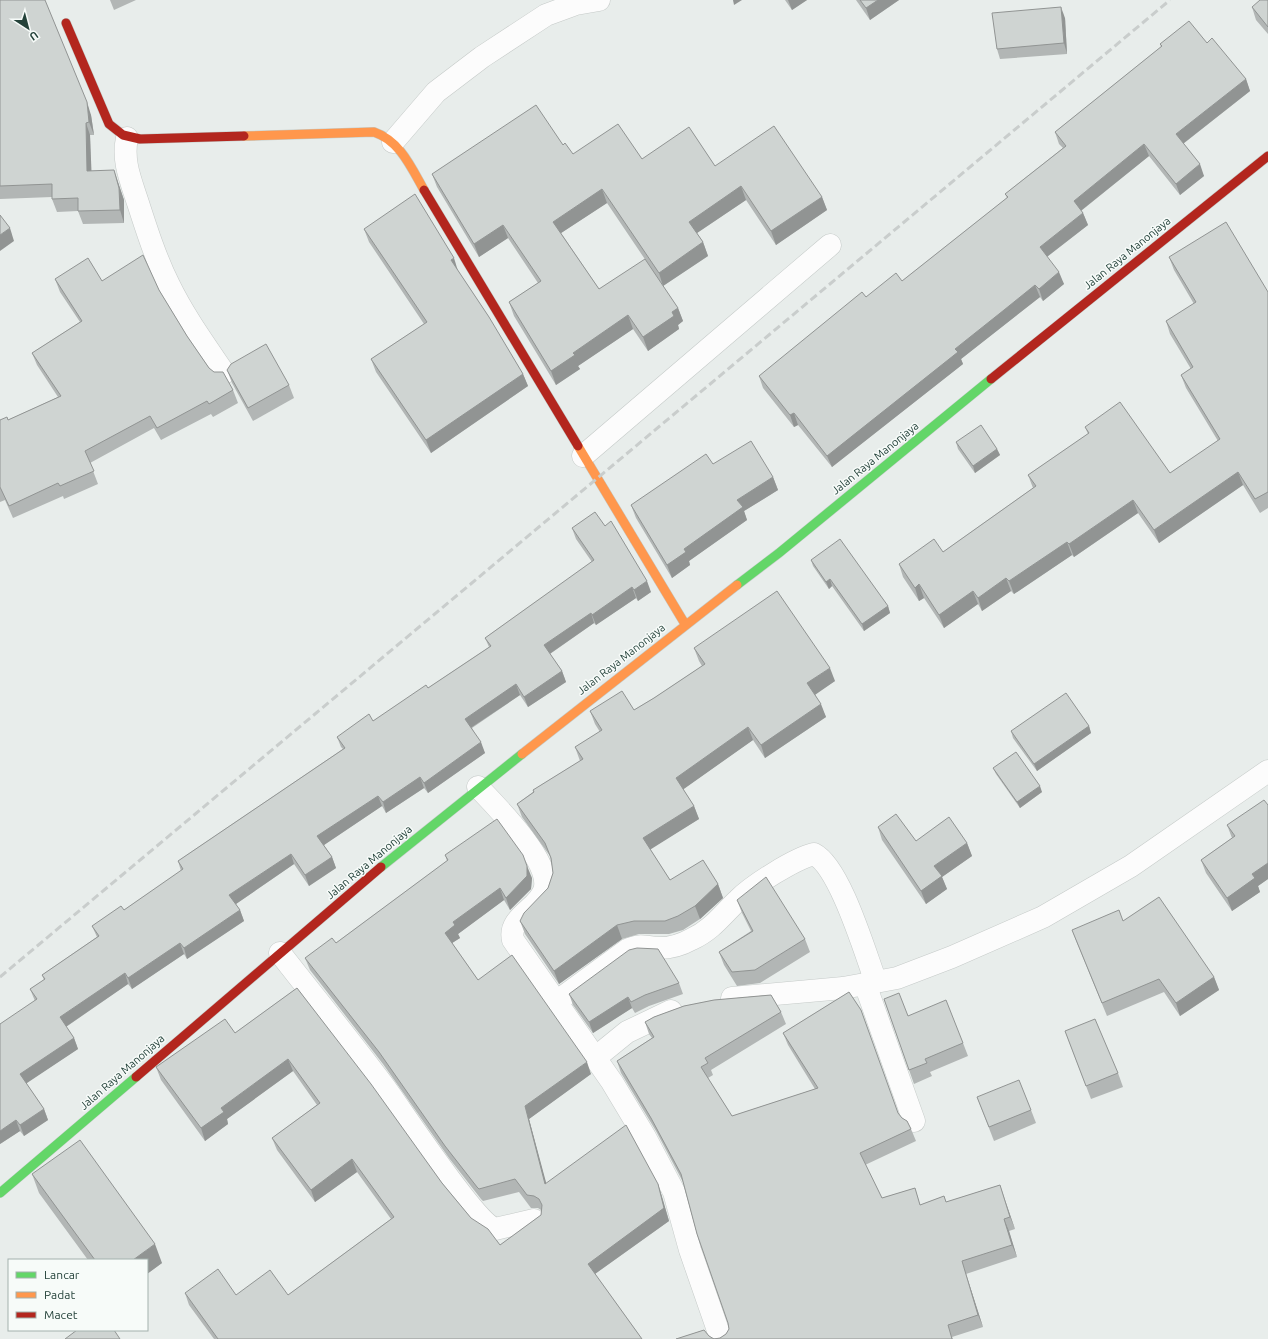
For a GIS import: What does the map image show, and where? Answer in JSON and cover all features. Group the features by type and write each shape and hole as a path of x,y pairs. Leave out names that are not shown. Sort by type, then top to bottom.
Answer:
{"main road":[{"path":"66,23 109,124 117,133 127,138 140,139 374,132 385,135 393,142 401,151 685,624"},
{"name":"Jalan Raya Manonjaya","path":"0,1193 385,863 478,787 685,624 779,553 1049,331 1268,156"}],"street":[{"path":"393,142 436,92 482,56 546,15 576,4 599,0"},
{"path":"127,138 125,155 127,168 149,238 177,299 224,373"},
{"path":"583,456 830,245"},
{"path":"595,1058 627,1032 653,1018 701,1003 843,988 871,983 897,978 952,957 1043,916 1131,866 1268,771"},
{"path":"478,787 506,816 536,855 545,879 545,888 541,897 513,927 511,934 513,940 595,1058 645,1137 674,1192 690,1250 721,1339"},
{"path":"556,1002 636,946 667,947 693,939 718,922 739,899 799,860 814,854 824,861 845,899 914,1120"},
{"path":"280,953 385,1088 455,1185 484,1222 495,1229 534,1220"}],"building":[{"path":"0,0 45,0 87,102 89,122 86,123 87,171 114,170 119,188 120,210 78,211 78,198 52,199 52,184 0,186"},
{"path":"860,0 878,0 866,8"},
{"path":"1260,0 1268,0 1268,27 1252,7"},
{"path":"1061,7 1064,43 997,49 992,13"},
{"path":"1189,21 1207,43 1212,38 1246,79 1176,134 1200,164 1176,184 1144,144 1074,201 1083,213 1040,247 1059,272 1039,289 1035,285 955,349 958,352 827,456 794,413 790,415 759,376 862,292 866,297 896,273 902,281 1008,197 1005,194 1066,146 1055,132 1162,46 1160,44"},
{"path":"536,105 563,145 565,143 573,154 618,124 642,159 689,127 715,166 774,126 822,197 771,231 741,186 689,222 703,242 659,273 602,189 553,222 599,289 645,259 678,308 672,312 674,316 643,337 628,315 573,353 575,355 551,371 509,302 541,281 503,225 474,244 432,174"},
{"path":"415,194 454,258 451,260 489,317 523,374 426,440 371,359 427,322 364,229"},
{"path":"0,215 10,228 0,235"},
{"path":"1226,222 1268,292 1268,492 1255,499 1238,472 1154,530 1133,500 1069,544 1067,542 1009,581 1006,578 978,598 973,591 939,615 919,584 915,588 899,564 934,539 943,552 1036,486 1028,475 1089,433 1085,427 1120,402 1170,473 1220,439 1181,375 1193,367 1166,321 1196,302 1169,257"},
{"path":"143,255 159,290 187,336 209,368 214,372 223,372 233,390 209,404 207,401 157,428 150,416 85,451 94,471 60,486 58,483 9,506 0,487 0,420 7,417 8,420 61,396 32,353 82,321 55,279 88,258 102,281"},
{"path":"266,344 289,385 248,408 227,370 231,364"},
{"path":"981,425 997,449 973,466 956,442"},
{"path":"751,441 773,477 737,500 743,507 684,549 686,552 667,565 631,505 706,454 713,464"},
{"path":"595,512 605,526 611,521 647,581 634,590 632,587 592,615 591,613 544,645 562,671 524,697 516,684 465,719 481,742 424,783 420,777 383,802 378,796 317,836 332,857 305,875 291,854 229,895 240,910 184,948 180,943 128,978 125,973 60,1017 74,1038 20,1074 44,1109 20,1125 16,1120 0,1131 0,1024 37,999 30,989 45,979 42,975 99,936 92,926 121,906 124,910 183,869 178,861 345,748 337,737 369,714 373,721 426,685 428,688 491,646 485,638 594,560 572,528"},
{"path":"840,539 888,606 862,624 830,579 826,582 811,560"},
{"path":"777,591 830,668 807,683 821,704 761,745 748,727 676,778 694,806 643,838 670,880 703,860 718,884 695,906 678,916 665,921 634,921 617,925 554,971 520,921 524,913 548,888 553,873 551,858 545,843 517,804 534,792 533,790 583,759 575,747 602,730 590,711 622,691 634,710 654,698 705,664 694,648"},
{"path":"1066,693 1089,726 1034,764 1011,731"},
{"path":"1016,752 1040,786 1017,802 993,768"},
{"path":"1264,800 1268,805 1268,863 1252,874 1255,878 1227,898 1201,860 1235,836 1227,825"},
{"path":"896,814 916,841 949,817 967,843 934,866 942,876 921,891 878,827"},
{"path":"497,819 523,855 527,866 527,876 506,898 500,888 453,922 455,925 445,933 478,980 512,955 587,1062 525,1106 545,1184 626,1125 658,1184 664,1208 588,1264 642,1339 218,1339 185,1293 218,1269 236,1295 270,1270 288,1295 394,1217 352,1159 311,1190 272,1138 320,1103 288,1059 221,1108 224,1112 201,1128 156,1067 225,1019 235,1033 297,988 371,1084 442,1183 471,1218 488,1229 500,1245 541,1215 542,1205 539,1199 534,1196 527,1195 515,1179 479,1189 477,1187 445,1146 379,1052 305,958 332,938 336,943 448,860 445,855"},
{"path":"766,877 805,939 755,970 732,972 719,952 753,931 737,900"},
{"path":"1159,897 1214,977 1176,1003 1159,979 1102,1003 1072,930 1119,910 1123,921"},
{"path":"637,948 658,949 679,983 645,995 631,1002 628,997 589,1022 569,994 629,950"},
{"path":"849,992 861,1010 898,1113 907,1121 911,1129 860,1153 882,1198 915,1188 920,1205 944,1196 946,1202 1000,1185 1010,1217 1004,1219 1012,1245 962,1261 978,1315 948,1325 952,1339 714,1339 720,1338 726,1334 729,1329 728,1323 697,1234 681,1174 651,1118 617,1061 654,1037 645,1022 654,1017 684,1006 714,1000 771,995 781,1012 705,1058 708,1063 701,1067 732,1116 818,1088 783,1033"},
{"path":"899,993 908,1016 946,1000 963,1043 925,1059 927,1063 909,1070 884,999"},
{"path":"1095,1019 1118,1073 1086,1086 1065,1031"},
{"path":"1019,1080 1031,1110 989,1127 977,1097"},
{"path":"80,1140 155,1244 134,1259 94,1259 32,1174"},
{"path":"704,1330 714,1339 676,1339"},
{"path":"76,1331 115,1331 120,1339 65,1339"}],"railway":[{"path":"0,977 1170,0"}],"traffic: fast":[{"path":"737,585 779,553 991,379"},
{"path":"381,867 522,754"},
{"path":"0,1193 136,1077"}],"traffic: slow":[{"path":"244,136 374,132 383,136 398,148 424,190"},
{"path":"578,446 685,624"},
{"path":"522,754 737,585"}],"traffic: jam":[{"path":"66,23 109,124 123,135 140,139 244,136"},
{"path":"991,379 1268,156"},
{"path":"424,190 578,446"},
{"path":"136,1077 381,867"}]}
